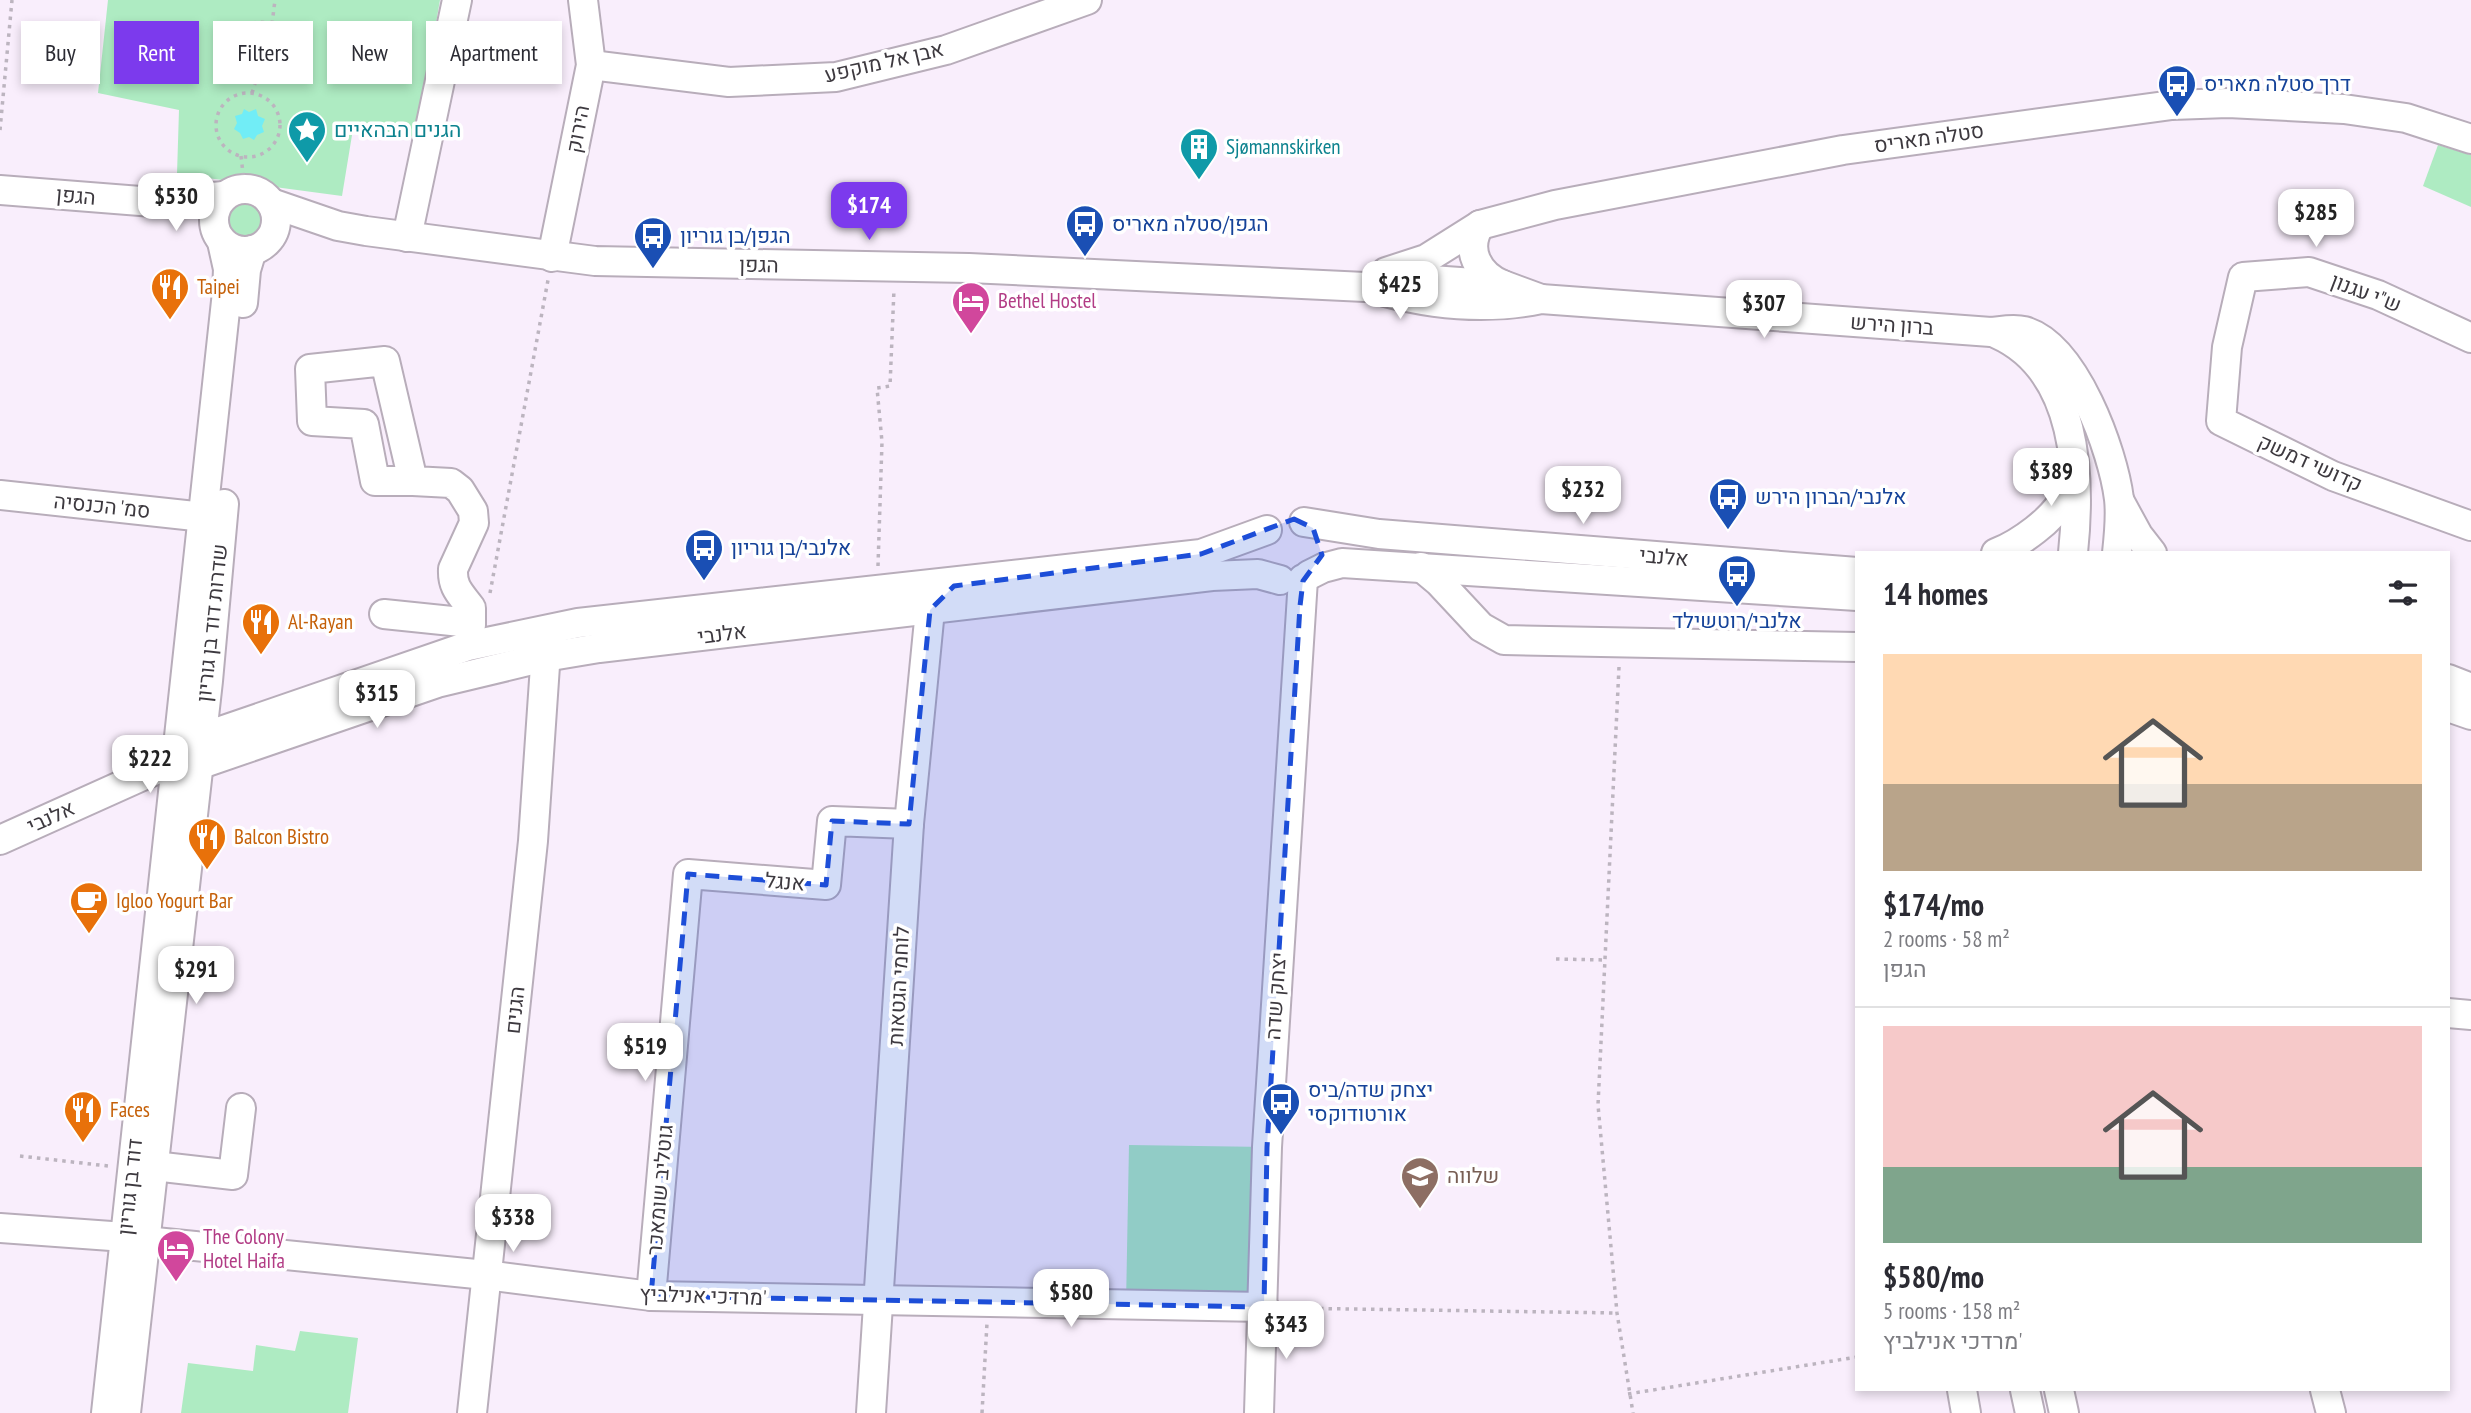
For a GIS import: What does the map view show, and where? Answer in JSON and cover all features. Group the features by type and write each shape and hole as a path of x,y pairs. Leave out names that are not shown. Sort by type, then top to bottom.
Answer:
{"street":[{"path":"407,237 457,0"},
{"name":"הירוק","path":"552,257 591,65 583,0"},
{"name":"אבן אל מוקפע","path":"591,65 729,82 836,77 946,50 1087,0"},
{"name":"סטלה מאריס","path":"1329,285 1383,273 1426,259 1473,230 1555,205 1843,150 2172,106 2228,103 2344,109 2406,118 2471,139"},
{"name":"הגפן","path":"0,190 153,202 226,212"},
{"path":"254,190 271,203 277,223 263,242 238,250 226,212 254,190"},
{"name":"הגפן","path":"271,203 338,226 552,257 634,263 970,268 1365,287 1400,296 1447,292"},
{"name":"שדרות דוד בן גוריון","path":"126,1413 135,1239 192,755 204,517 228,292 226,212"},
{"path":"1473,230 1474,257 1487,276 1503,285"},
{"path":"1447,292 1456,252 1473,230"},
{"name":"הגפן","path":"263,242 313,234 407,237"},
{"name":"שדרות דוד בן גוריון","path":"169,836 192,755 208,681 246,270 263,242"},
{"name":"ש\"י עגנון","path":"2227,347 2243,277 2309,272 2378,295 2471,338"},
{"name":"ברון הירש","path":"1447,292 1503,285 1541,299"},
{"name":"ברון הירש","path":"1447,292 1499,305 1541,299 1992,332 2024,331 2055,351 2070,371 2093,415 2108,451 2119,500 2117,551"},
{"name":"ברון הירש","path":"1992,332 2021,347 2036,362 2051,385 2068,426 2075,465 2073,551"},
{"name":"קדושי דמשק","path":"2227,347 2221,421 2333,476 2471,526"},
{"path":"413,481 385,361 310,369 312,421 364,424 375,481 451,483 460,490 473,511 474,523 452,577 459,596 471,608 476,624 463,661 437,683"},
{"path":"2000,551 2026,536 2055,511 2065,497 2075,465"},
{"name":"סמ' הכנסיה","path":"0,495 204,517"},
{"path":"2119,500 2138,535 2150,551"},
{"name":"אלנבי","path":"0,840 192,755 274,712 476,624 578,623 1201,554 1267,530 1285,520 1379,534 1855,572"},
{"path":"1267,530 1260,549 1261,560 1268,574 1298,578 1319,564 1322,545 1319,536 1304,522"},
{"name":"אלנבי","path":"192,755 437,683 545,657 599,648 1212,576 1258,574 1298,578 1342,563 1855,596"},
{"path":"1421,567 1439,582 1480,627 1504,640 1855,648"},
{"name":"יצחק שדה","path":"1259,1413 1267,1147 1298,578"},
{"path":"930,610 948,589 968,580"},
{"name":"לוחמי הגטאות","path":"871,1413 909,824 930,610"},
{"path":"384,614 476,624"},
{"name":"הגנים","path":"472,1413 533,841 545,657 551,639 563,629 578,623"},
{"path":"2450,680 2471,688"},
{"path":"208,681 214,694 232,708 274,712"},
{"path":"2450,708 2471,715"},
{"path":"118,788 139,789 150,797 161,813 169,836"},
{"name":"אנגל","path":"688,874 826,885 832,821 909,824"},
{"name":"דוד בן גוריון","path":"143,1167 169,836"},
{"name":"גוטליב שומאכר","path":"651,1296 688,874"},
{"path":"2450,1013 2471,1015"},
{"path":"143,1167 233,1175 241,1108"},
{"name":"מרדכי אנילביץ'","path":"0,1228 486,1275 651,1296 1264,1307"},
{"name":"דוד בן גוריון","path":"106,1413 135,1239"},
{"path":"1962,1391 1966,1413"},
{"path":"2025,1391 2030,1413"},
{"path":"2059,1391 2064,1413"},
{"path":"2325,1391 2330,1413"}],"path":[{"path":"0,130 12,0"},
{"path":"272,21 275,0"},
{"path":"252,93 255,84"},
{"path":"252,93 263,96 276,108 280,118 279,132 275,143 264,152 254,156 242,156 231,152 222,144 217,134 217,114 233,96 252,93"},
{"path":"226,212 242,156"},
{"path":"476,624 552,257"},
{"path":"877,589 883,442 877,388 890,386 895,267"},
{"path":"1620,644 1598,1105 1617,1313 1633,1413"},
{"path":"1556,959 1605,960"},
{"path":"20,1156 143,1167"},
{"path":"982,1413 988,1304"},
{"path":"1264,1307 1617,1313"},
{"path":"1628,1394 1855,1357"}],"highlighted area":[{"path":"1294,519 1313,528 1322,555 1303,581 1300,606 1267,1147 1264,1307 651,1296 688,874 826,885 832,821 909,824 930,610 954,586 1201,554"}],"green space":[{"path":"108,0 440,0 436,21 426,21 426,80 416,137 353,129 342,196 177,174 179,110 98,93"},
{"path":"2438,145 2471,155 2471,207 2423,186"},
{"path":"244,204 256,209 261,221 256,233 244,238 232,233 227,221 232,209"},
{"path":"1129,1145 1267,1147 1264,1307 1126,1305"},
{"path":"300,1331 358,1338 348,1413 181,1413 188,1363 253,1371 256,1345 295,1351"}],"water":[{"path":"244,109 249,112 256,109 258,116 265,119 262,126 264,132 254,140 249,137 243,139 234,129 237,123 235,116 242,114"}],"place":[{"name":"דרך סטלה מאריס","path":"2177,118"},
{"name":"הגנים הבהאיים","path":"307,164"},
{"name":"Sjømannskirken","path":"1199,181"},
{"name":"הגפן/סטלה מאריס","path":"1085,258"},
{"name":"הגפן/בן גוריון","path":"653,270"},
{"name":"Taipei","path":"170,321"},
{"name":"Bethel Hostel","path":"971,335"},
{"name":"אלנבי/הברון הירש","path":"1728,531"},
{"name":"אלנבי/בן גוריון","path":"704,582"},
{"name":"אלנבי/רוטשילד","path":"1737,608"},
{"name":"Al-Rayan","path":"261,656"},
{"name":"Balcon Bistro","path":"207,871"},
{"name":"Igloo Yogurt Bar","path":"89,935"},
{"name":"יצחק שדה/ביס אורטודוקסי","path":"1281,1136"},
{"name":"Faces","path":"83,1144"},
{"name":"שלווה","path":"1420,1210"},
{"name":"The Colony Hotel Haifa","path":"176,1283"}]}
